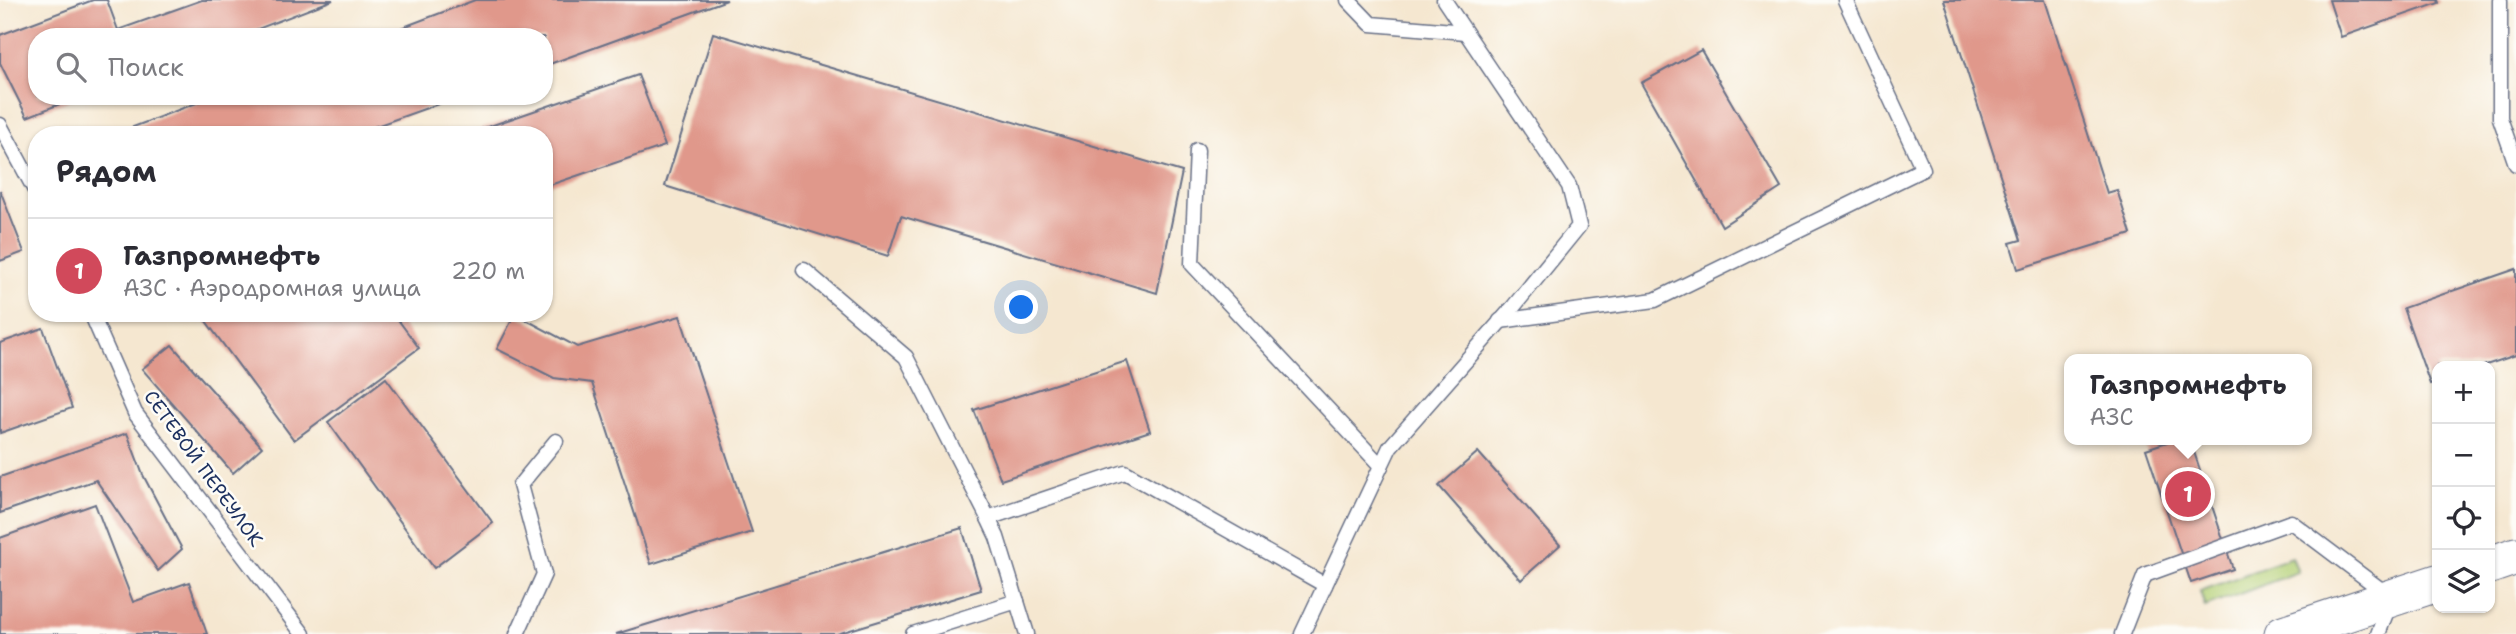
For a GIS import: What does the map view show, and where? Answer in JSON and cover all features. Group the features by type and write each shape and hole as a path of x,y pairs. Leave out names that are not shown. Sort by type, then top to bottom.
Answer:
{"street":[{"path":"2495,563 2516,556"},
{"path":"2283,634 2432,585"}],"lane":[{"path":"1348,0 1371,24 1465,32"},
{"path":"1302,634 1390,447 1579,226 1569,186 1444,0"},
{"path":"1500,321 1655,300 1923,169 1845,0"},
{"path":"2500,0 2500,118 2516,164"},
{"path":"0,125 28,177"},
{"path":"1197,150 1192,264 1381,466"},
{"path":"804,270 906,357 997,537 1027,634"},
{"name":"СЕТЕВОЙ ПЕРЕУЛОК","path":"95,322 135,413 303,634"},
{"path":"517,634 544,574 520,485 556,441"},
{"path":"988,518 1125,472 1325,585"},
{"path":"2122,634 2145,575 2291,522 2392,597 2378,634"},
{"path":"913,634 1017,601"}],"green space":[{"path":"2292,557 2298,572 2205,607 2200,591"}],"building":[{"path":"93,0 107,0 117,28 28,28 28,105 57,105 27,117 0,63 0,35"},
{"path":"202,0 333,0 260,28 124,28"},
{"path":"475,0 727,0 553,63 553,28 401,28"},
{"path":"1944,0 2045,0 2107,193 2117,190 2131,234 2018,269 2010,243 2021,240"},
{"path":"2329,0 2438,0 2439,3 2341,37"},
{"path":"713,33 1182,172 1157,293 901,216 888,256 665,186"},
{"path":"1701,50 1781,188 1722,226 1641,83"},
{"path":"638,75 665,146 553,184 553,126 490,126"},
{"path":"191,105 435,105 376,126 136,126"},
{"path":"0,190 24,252 0,261"},
{"path":"2516,269 2516,355 2495,362 2432,361 2430,384 2403,308"},
{"path":"680,316 752,532 651,564 592,383 554,378 497,349 511,322 530,322 577,347"},
{"path":"207,322 400,322 419,348 294,440"},
{"path":"43,328 72,408 0,433 0,343"},
{"path":"172,345 262,447 233,473 142,369"},
{"path":"1127,361 1150,431 1001,480 974,410"},
{"path":"386,378 493,523 434,568 328,422"},
{"path":"127,433 143,475 182,549 158,571 96,480 0,513 0,477"},
{"path":"2158,445 2192,445 2233,569 2191,583 2146,449"},
{"path":"1478,452 1560,545 1521,580 1439,486"},
{"path":"95,504 133,602 189,582 207,634 0,634 0,538"},
{"path":"962,528 981,590 837,634 616,634"}],"place":[{"name":"Газпромнефть","path":"2188,494"}]}
